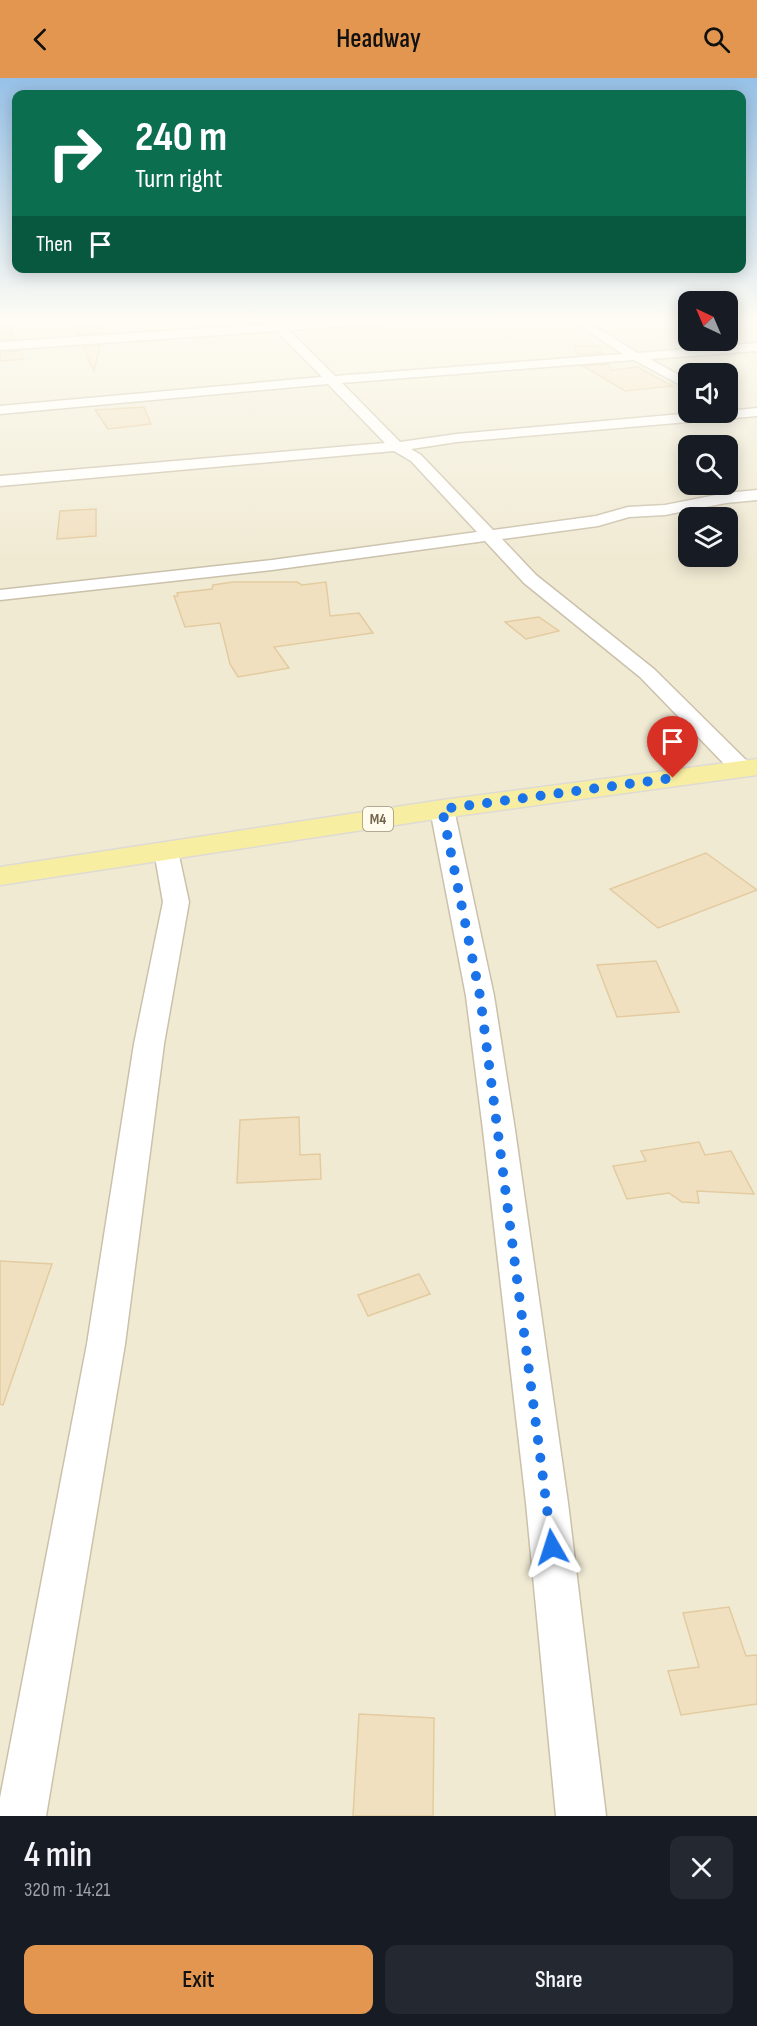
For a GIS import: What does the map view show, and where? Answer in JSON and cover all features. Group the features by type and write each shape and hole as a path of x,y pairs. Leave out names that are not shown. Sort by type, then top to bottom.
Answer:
{"main road":[{"name":"M4","path":"0,876 442,809 750,768"}],"street":[{"path":"0,410 121,399"},
{"path":"352,399 398,447 416,458 530,579 647,673 750,768"},
{"path":"0,481 398,447 457,438 750,412 757,423"},
{"path":"0,595 272,565 598,521 628,512 665,510 726,498 757,495"},
{"path":"442,809 480,996 496,1108 547,1503 580,1816"},
{"path":"21,1816 106,1344 149,1044 176,902 166,851"}],"shaded area":[{"path":"0,399 678,399 678,423 738,423 738,399 757,399 757,1816 0,1816"}],"building":[{"path":"144,407 151,424 108,429 95,410"},
{"path":"96,509 96,536 57,539 60,511"},
{"path":"233,582 297,582 302,585 326,582 330,616 359,613 373,633 274,647 289,668 238,677 230,664 220,623 185,627 174,596 178,596 177,593 212,589 213,585"},
{"path":"539,617 559,631 526,639 505,622"},
{"path":"706,853 757,890 658,928 610,889"},
{"path":"656,961 679,1012 617,1017 597,965"},
{"path":"299,1117 300,1155 320,1154 321,1179 237,1183 240,1120"},
{"path":"699,1142 705,1155 731,1151 754,1194 697,1191 699,1203 682,1202 669,1193 627,1199 613,1166 646,1161 641,1151"},
{"path":"0,1261 52,1264 3,1405 0,1404"},
{"path":"419,1274 430,1294 368,1316 358,1295"},
{"path":"729,1607 746,1656 757,1655 757,1704 681,1715 668,1671 699,1667 683,1613"},
{"path":"359,1714 434,1718 433,1816 353,1816"}],"route":[{"path":"552,1547 480,996 442,809 673,778"}]}
